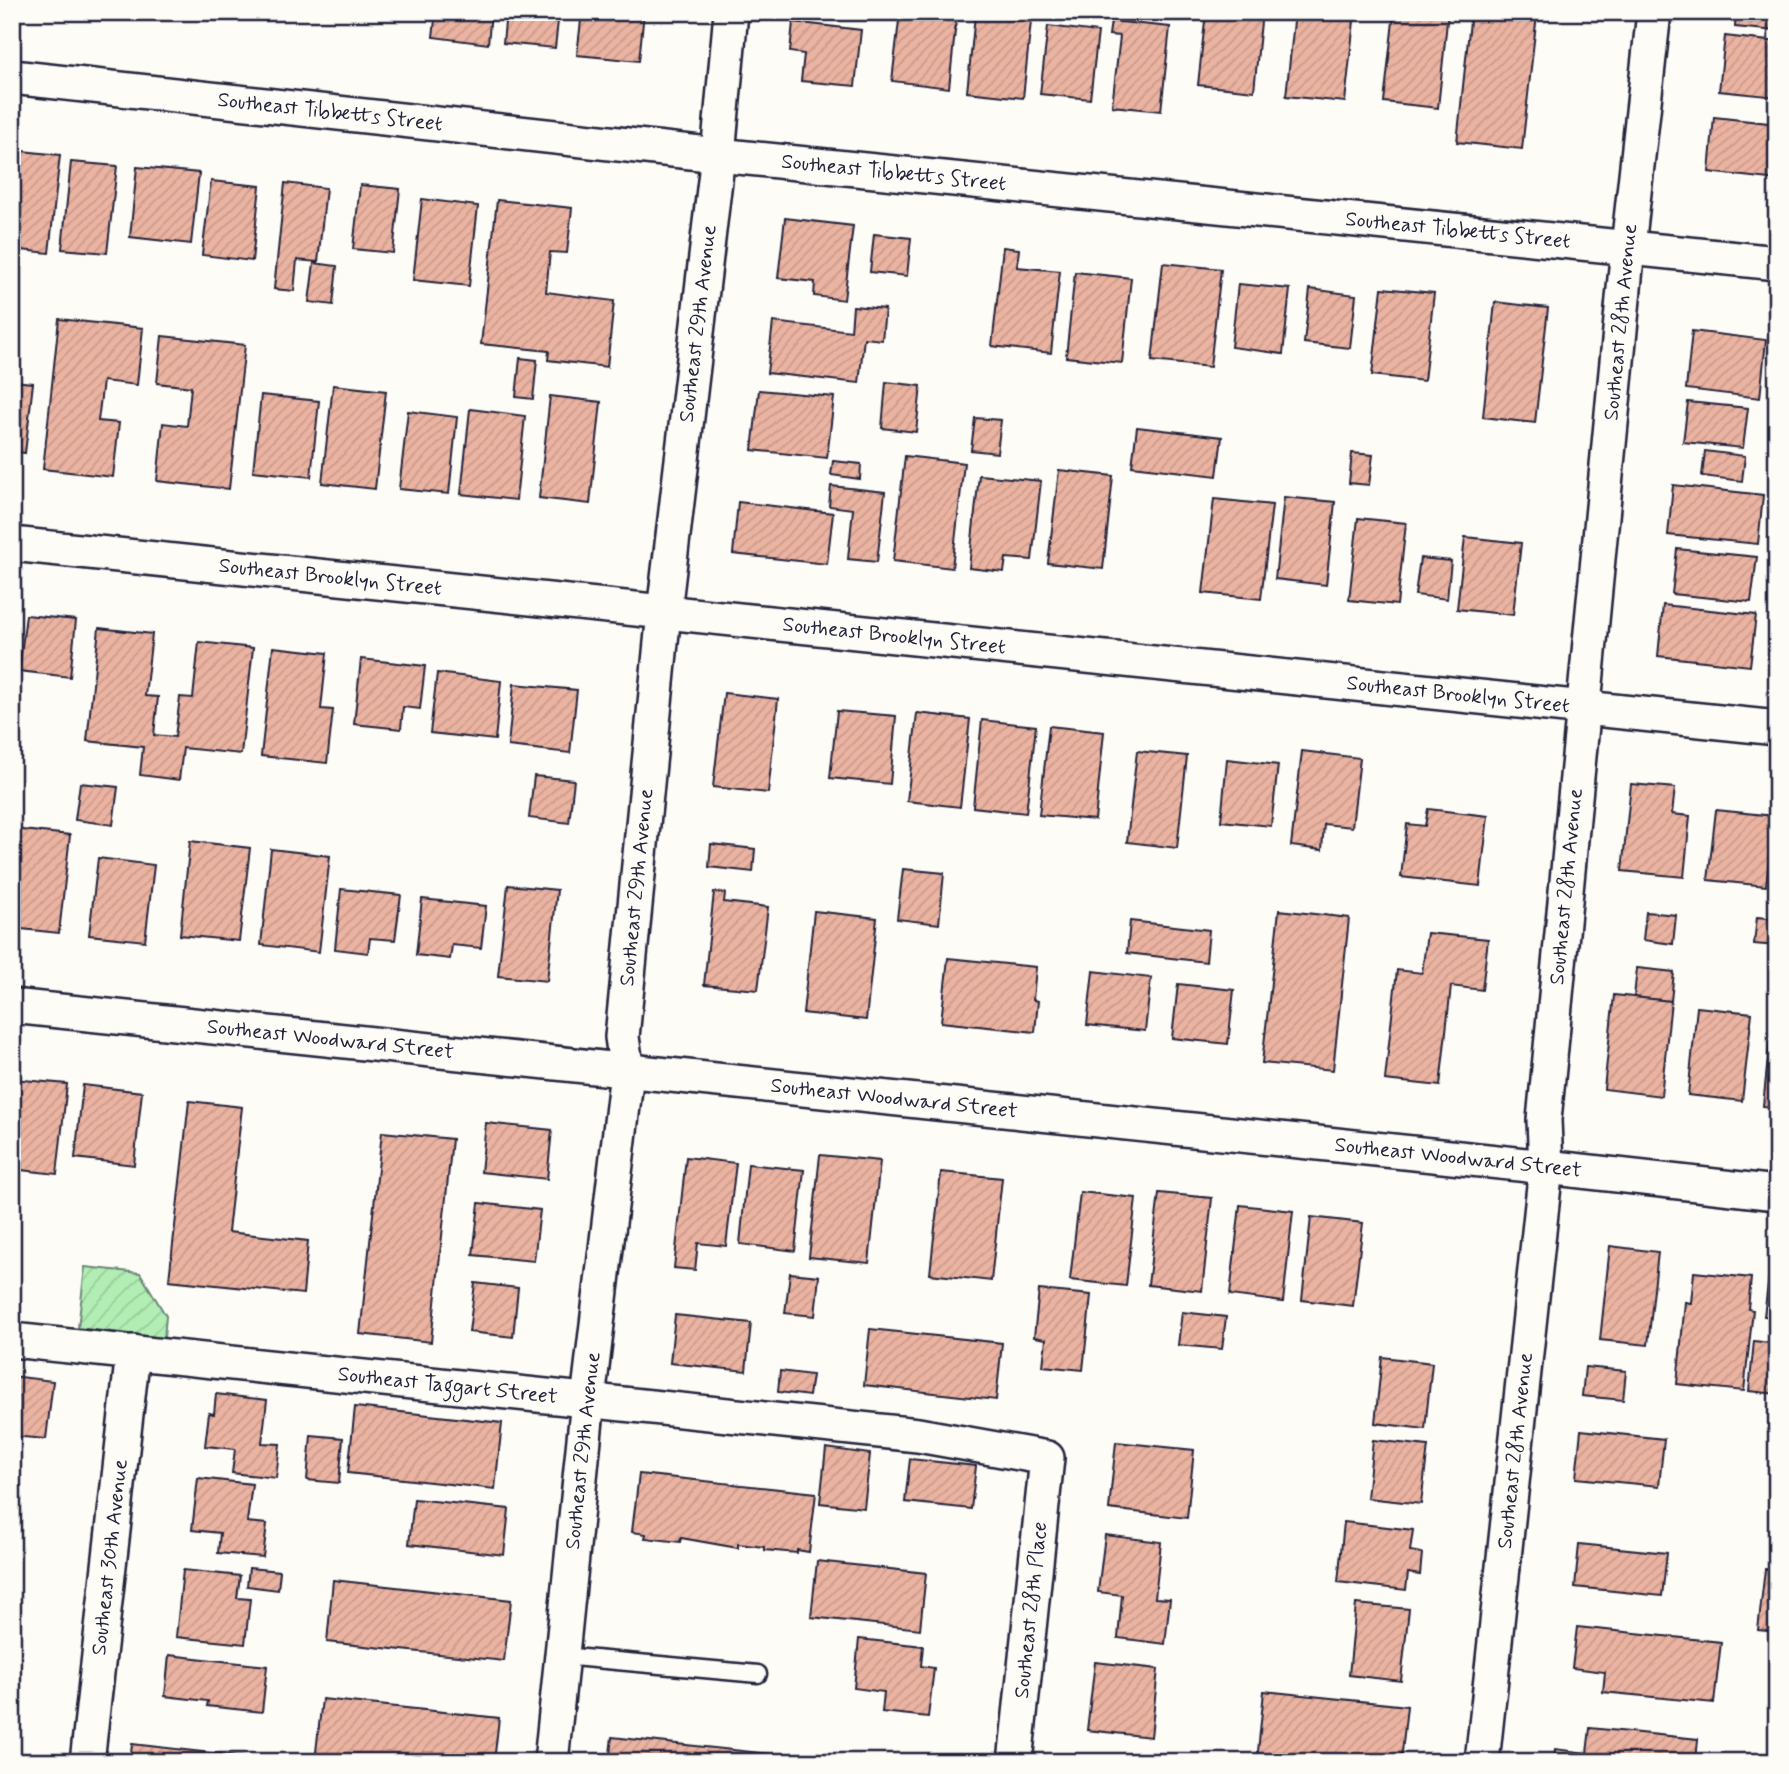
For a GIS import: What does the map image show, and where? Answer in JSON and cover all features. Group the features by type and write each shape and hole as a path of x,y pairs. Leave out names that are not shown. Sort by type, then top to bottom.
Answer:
{"street":[{"name":"Southeast 29th Avenue","path":"551,1762 627,1072 622,1037 664,612 718,155 731,12"},
{"name":"Southeast 28th Avenue","path":"1482,1762 1546,1167 1544,1120 1628,247 1654,12"},
{"name":"Southeast Tibbetts Street","path":"12,77 718,155 1777,263"},
{"name":"Southeast Brooklyn Street","path":"12,544 1777,729"},
{"name":"Southeast Woodward Street","path":"12,1006 1777,1193"},
{"name":"Southeast Taggart Street","path":"12,1340 918,1435 1046,1458"},
{"name":"Southeast 30th Avenue","path":"87,1762 132,1352"},
{"name":"Southeast 28th Place","path":"1015,1762 1046,1458"}],"lane":[{"path":"562,1657 758,1674"}],"green space":[{"path":"85,1267 140,1273 166,1316 164,1338 78,1328"}],"building":[{"path":"371,12 403,12 402,18 371,15"},
{"path":"436,12 491,12 488,44 433,37"},
{"path":"506,12 559,12 555,48 503,43"},
{"path":"582,12 644,12 639,61 577,55"},
{"path":"900,12 957,12 949,88 892,81"},
{"path":"1206,12 1262,12 1254,91 1198,85"},
{"path":"1295,12 1355,12 1345,102 1286,96"},
{"path":"1394,12 1448,12 1438,108 1384,102"},
{"path":"1471,12 1537,14 1522,149 1457,142"},
{"path":"1736,12 1777,12 1776,31 1735,27"},
{"path":"975,15 1031,21 1023,98 967,92"},
{"path":"1111,21 1170,27 1161,111 1112,106 1120,36 1109,35"},
{"path":"793,22 861,30 855,86 801,81 804,54 790,52"},
{"path":"1048,26 1098,32 1090,99 1040,94"},
{"path":"1725,36 1777,42 1777,97 1719,91"},
{"path":"1714,117 1777,124 1777,180 1709,172"},
{"path":"12,150 60,155 49,253 12,249"},
{"path":"71,162 117,166 107,253 62,249"},
{"path":"137,167 199,173 191,244 130,237"},
{"path":"211,181 260,186 252,261 202,255"},
{"path":"285,183 326,188 318,262 297,260 294,291 274,289"},
{"path":"360,185 400,189 393,253 353,249"},
{"path":"422,199 478,206 469,286 413,280"},
{"path":"497,200 572,208 567,253 550,252 546,292 614,301 607,367 548,360 549,351 481,344"},
{"path":"785,218 853,226 844,300 814,296 815,282 778,278"},
{"path":"874,234 911,238 907,276 870,272"},
{"path":"1003,247 1019,249 1017,267 1060,271 1051,353 992,346"},
{"path":"314,263 337,266 333,305 309,302"},
{"path":"1163,263 1221,269 1210,367 1152,361"},
{"path":"1075,272 1131,278 1122,363 1066,357"},
{"path":"1238,284 1290,289 1283,354 1231,347"},
{"path":"1382,288 1434,293 1424,381 1372,375"},
{"path":"1310,289 1356,295 1350,348 1304,343"},
{"path":"1495,302 1548,308 1535,423 1483,417"},
{"path":"853,306 885,309 882,340 864,338 859,383 767,373 773,322 851,331"},
{"path":"59,319 143,328 137,385 103,381 98,421 119,423 113,477 43,469"},
{"path":"1692,331 1766,340 1760,398 1686,389"},
{"path":"162,336 245,345 229,489 157,481 163,423 187,426 191,387 157,383"},
{"path":"520,358 537,360 533,399 516,397"},
{"path":"12,381 33,383 25,453 12,451"},
{"path":"886,382 921,386 916,432 882,428"},
{"path":"333,385 386,391 375,489 322,483"},
{"path":"759,390 834,397 827,458 752,450"},
{"path":"261,395 319,401 311,477 253,471"},
{"path":"550,396 601,402 590,504 539,498"},
{"path":"1688,402 1748,408 1743,448 1683,442"},
{"path":"470,409 525,416 516,500 461,494"},
{"path":"408,411 457,417 449,494 399,489"},
{"path":"975,418 1001,420 997,453 971,450"},
{"path":"1137,427 1222,437 1217,476 1132,466"},
{"path":"1705,451 1745,456 1742,481 1702,476"},
{"path":"1352,453 1373,455 1369,485 1349,483"},
{"path":"905,456 964,463 952,568 893,561"},
{"path":"833,461 861,464 860,479 831,475"},
{"path":"1059,470 1113,476 1103,569 1048,563"},
{"path":"979,475 1041,481 1032,560 1006,558 1004,572 969,568"},
{"path":"1673,485 1763,495 1758,544 1668,535"},
{"path":"831,486 885,492 877,562 848,559 853,509 829,506"},
{"path":"1284,497 1335,502 1326,585 1275,579"},
{"path":"1214,499 1272,505 1261,599 1203,593"},
{"path":"738,502 833,513 827,564 733,554"},
{"path":"1358,518 1406,523 1397,605 1349,600"},
{"path":"1465,537 1521,543 1513,615 1457,609"},
{"path":"1677,549 1757,557 1751,602 1672,594"},
{"path":"1420,558 1451,561 1447,599 1415,595"},
{"path":"1663,605 1756,615 1750,666 1658,656"},
{"path":"26,615 76,620 70,677 19,671"},
{"path":"99,628 152,634 145,696 158,697 154,735 175,737 180,697 193,698 199,642 253,648 241,754 183,748 179,780 140,775 143,747 87,741"},
{"path":"273,647 327,653 321,709 333,710 327,763 261,756"},
{"path":"361,659 425,666 420,709 403,707 401,729 354,724"},
{"path":"437,673 501,681 495,740 430,733"},
{"path":"514,684 577,690 570,753 508,746"},
{"path":"724,693 778,699 768,793 713,787"},
{"path":"837,711 896,716 890,784 830,778"},
{"path":"917,713 970,719 960,807 907,801"},
{"path":"982,720 1036,726 1026,813 973,807"},
{"path":"1049,726 1104,732 1095,820 1039,815"},
{"path":"1137,751 1187,756 1177,848 1127,842"},
{"path":"1302,751 1360,758 1352,827 1324,824 1322,850 1291,846"},
{"path":"1227,759 1278,765 1271,826 1221,821"},
{"path":"534,776 574,780 569,823 529,818"},
{"path":"80,783 118,787 113,825 75,820"},
{"path":"1631,784 1675,788 1672,814 1690,816 1684,877 1622,871"},
{"path":"1428,809 1488,816 1480,886 1401,877 1407,824 1425,826"},
{"path":"1716,810 1774,816 1766,886 1708,880"},
{"path":"12,829 70,835 59,933 12,928"},
{"path":"190,841 250,848 239,941 180,935"},
{"path":"711,844 755,849 753,872 709,867"},
{"path":"271,849 330,856 319,952 261,945"},
{"path":"98,858 154,865 145,941 89,935"},
{"path":"903,869 944,873 939,924 897,919"},
{"path":"508,885 557,890 547,981 498,976"},
{"path":"341,889 401,895 395,940 370,938 368,953 335,949"},
{"path":"714,892 725,893 724,902 768,907 758,990 704,985"},
{"path":"422,899 486,906 481,948 452,945 450,959 416,955"},
{"path":"1279,910 1349,918 1333,1070 1262,1063"},
{"path":"814,911 877,918 866,1020 803,1013"},
{"path":"1646,912 1676,915 1673,944 1643,940"},
{"path":"1757,917 1777,919 1777,946 1754,944"},
{"path":"1130,921 1209,930 1206,962 1127,953"},
{"path":"1427,933 1488,939 1482,990 1451,986 1440,1086 1385,1080 1397,970 1422,973"},
{"path":"948,958 1036,967 1033,1000 1038,1001 1035,1032 941,1022"},
{"path":"1637,968 1674,972 1671,1001 1634,997"},
{"path":"1093,971 1151,978 1145,1031 1087,1025"},
{"path":"1178,984 1234,990 1228,1044 1172,1038"},
{"path":"1614,995 1671,1001 1661,1096 1604,1089"},
{"path":"1697,1007 1752,1013 1742,1101 1688,1095"},
{"path":"1773,1010 1777,1010 1777,1108 1763,1106"},
{"path":"12,1079 67,1084 57,1174 12,1169"},
{"path":"83,1085 142,1092 134,1165 75,1158"},
{"path":"189,1101 242,1107 228,1232 308,1241 303,1294 169,1280"},
{"path":"486,1123 552,1130 547,1179 481,1172"},
{"path":"382,1132 452,1139 431,1342 360,1334"},
{"path":"820,1155 880,1161 869,1263 809,1257"},
{"path":"686,1157 736,1163 726,1246 698,1243 695,1270 674,1268"},
{"path":"748,1164 804,1170 795,1251 740,1244"},
{"path":"941,1172 1002,1178 991,1281 930,1274"},
{"path":"1080,1192 1136,1198 1126,1286 1070,1280"},
{"path":"1159,1193 1212,1198 1202,1291 1148,1285"},
{"path":"479,1203 540,1210 534,1261 473,1255"},
{"path":"1240,1205 1293,1211 1283,1302 1230,1295"},
{"path":"1311,1217 1363,1223 1353,1306 1302,1300"},
{"path":"1610,1246 1658,1252 1648,1345 1600,1340"},
{"path":"1770,1269 1777,1270 1777,1318 1764,1316"},
{"path":"1694,1272 1751,1278 1748,1309 1753,1310 1744,1391 1677,1384 1685,1302 1691,1303"},
{"path":"790,1273 819,1276 815,1316 785,1313"},
{"path":"475,1283 518,1288 513,1337 469,1332"},
{"path":"1039,1290 1091,1295 1083,1370 1043,1366 1046,1339 1034,1337"},
{"path":"1182,1312 1226,1317 1222,1349 1178,1345"},
{"path":"675,1315 751,1323 746,1371 670,1363"},
{"path":"870,1329 1002,1343 996,1400 864,1385"},
{"path":"1754,1341 1777,1344 1777,1394 1749,1391"},
{"path":"1382,1357 1432,1363 1425,1429 1375,1423"},
{"path":"1585,1367 1626,1371 1623,1400 1582,1396"},
{"path":"780,1371 812,1375 809,1396 778,1392"},
{"path":"12,1376 53,1381 46,1439 12,1436"},
{"path":"216,1394 267,1400 262,1443 280,1444 276,1478 232,1473 235,1449 205,1446 209,1413 214,1414"},
{"path":"355,1407 502,1423 495,1489 348,1473"},
{"path":"1581,1430 1664,1439 1659,1486 1576,1478"},
{"path":"311,1435 343,1438 339,1483 307,1480"},
{"path":"1373,1440 1428,1446 1421,1504 1367,1498"},
{"path":"1116,1442 1194,1450 1187,1518 1109,1509"},
{"path":"826,1448 870,1454 864,1508 820,1503"},
{"path":"910,1459 976,1466 971,1509 905,1502"},
{"path":"639,1474 816,1493 809,1552 764,1550 764,1547 738,1544 738,1548 681,1538 680,1542 645,1538 646,1534 632,1532"},
{"path":"198,1478 252,1484 247,1522 267,1524 263,1557 218,1553 220,1533 192,1530"},
{"path":"414,1499 509,1509 504,1555 409,1544"},
{"path":"1344,1522 1413,1530 1410,1551 1422,1553 1420,1575 1408,1573 1406,1590 1338,1582"},
{"path":"1105,1535 1161,1542 1155,1598 1170,1599 1165,1644 1118,1638 1122,1595 1098,1592"},
{"path":"1579,1544 1667,1553 1662,1596 1575,1587"},
{"path":"817,1561 926,1573 920,1629 811,1617"},
{"path":"249,1568 280,1571 278,1590 247,1586"},
{"path":"1765,1569 1777,1570 1777,1632 1758,1630"},
{"path":"183,1570 240,1576 237,1598 250,1599 245,1644 176,1637"},
{"path":"333,1580 511,1600 504,1661 327,1642"},
{"path":"1356,1604 1409,1609 1401,1681 1349,1675"},
{"path":"1577,1627 1721,1642 1714,1703 1603,1692 1605,1672 1572,1668"},
{"path":"859,1639 923,1646 921,1666 934,1668 928,1717 882,1712 884,1692 854,1688"},
{"path":"169,1655 267,1666 262,1712 207,1706 208,1701 165,1696"},
{"path":"1095,1662 1158,1669 1151,1737 1087,1730"},
{"path":"1264,1691 1407,1706 1401,1762 1257,1762"},
{"path":"322,1699 499,1718 494,1762 315,1761"},
{"path":"1590,1728 1698,1739 1696,1762 1554,1762 1555,1749 1587,1753"},
{"path":"612,1737 789,1756 788,1762 609,1762"},
{"path":"132,1744 273,1760 130,1762"}]}
